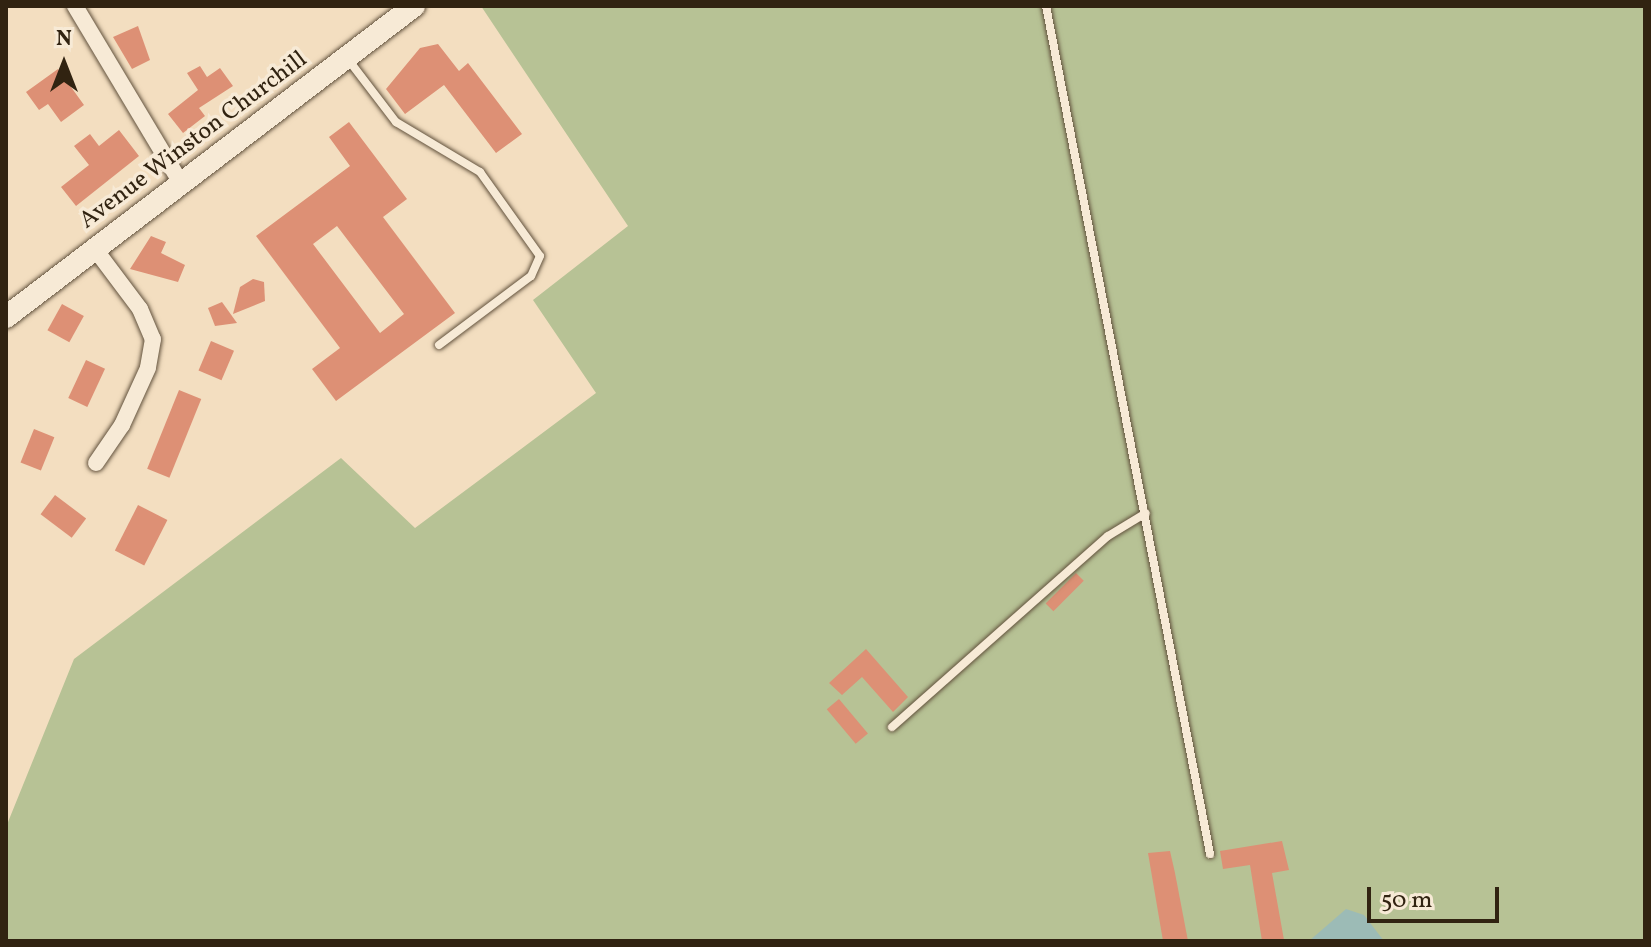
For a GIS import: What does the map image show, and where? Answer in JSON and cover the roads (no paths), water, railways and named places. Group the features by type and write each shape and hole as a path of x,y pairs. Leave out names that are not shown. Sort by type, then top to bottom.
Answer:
{"main road":[{"name":"Avenue Winston Churchill","path":"6,317 414,6"}],"street":[{"path":"75,6 181,183"},
{"path":"95,249 140,309 153,339 148,368 122,425 96,463"}],"lane":[{"path":"1046,6 1210,854"},
{"path":"347,58 396,122 480,172 540,256 531,276 439,345"},
{"path":"892,727 1108,536 1146,513"}],"water":[{"path":"1346,909 1364,915 1384,941 1309,941"}]}
